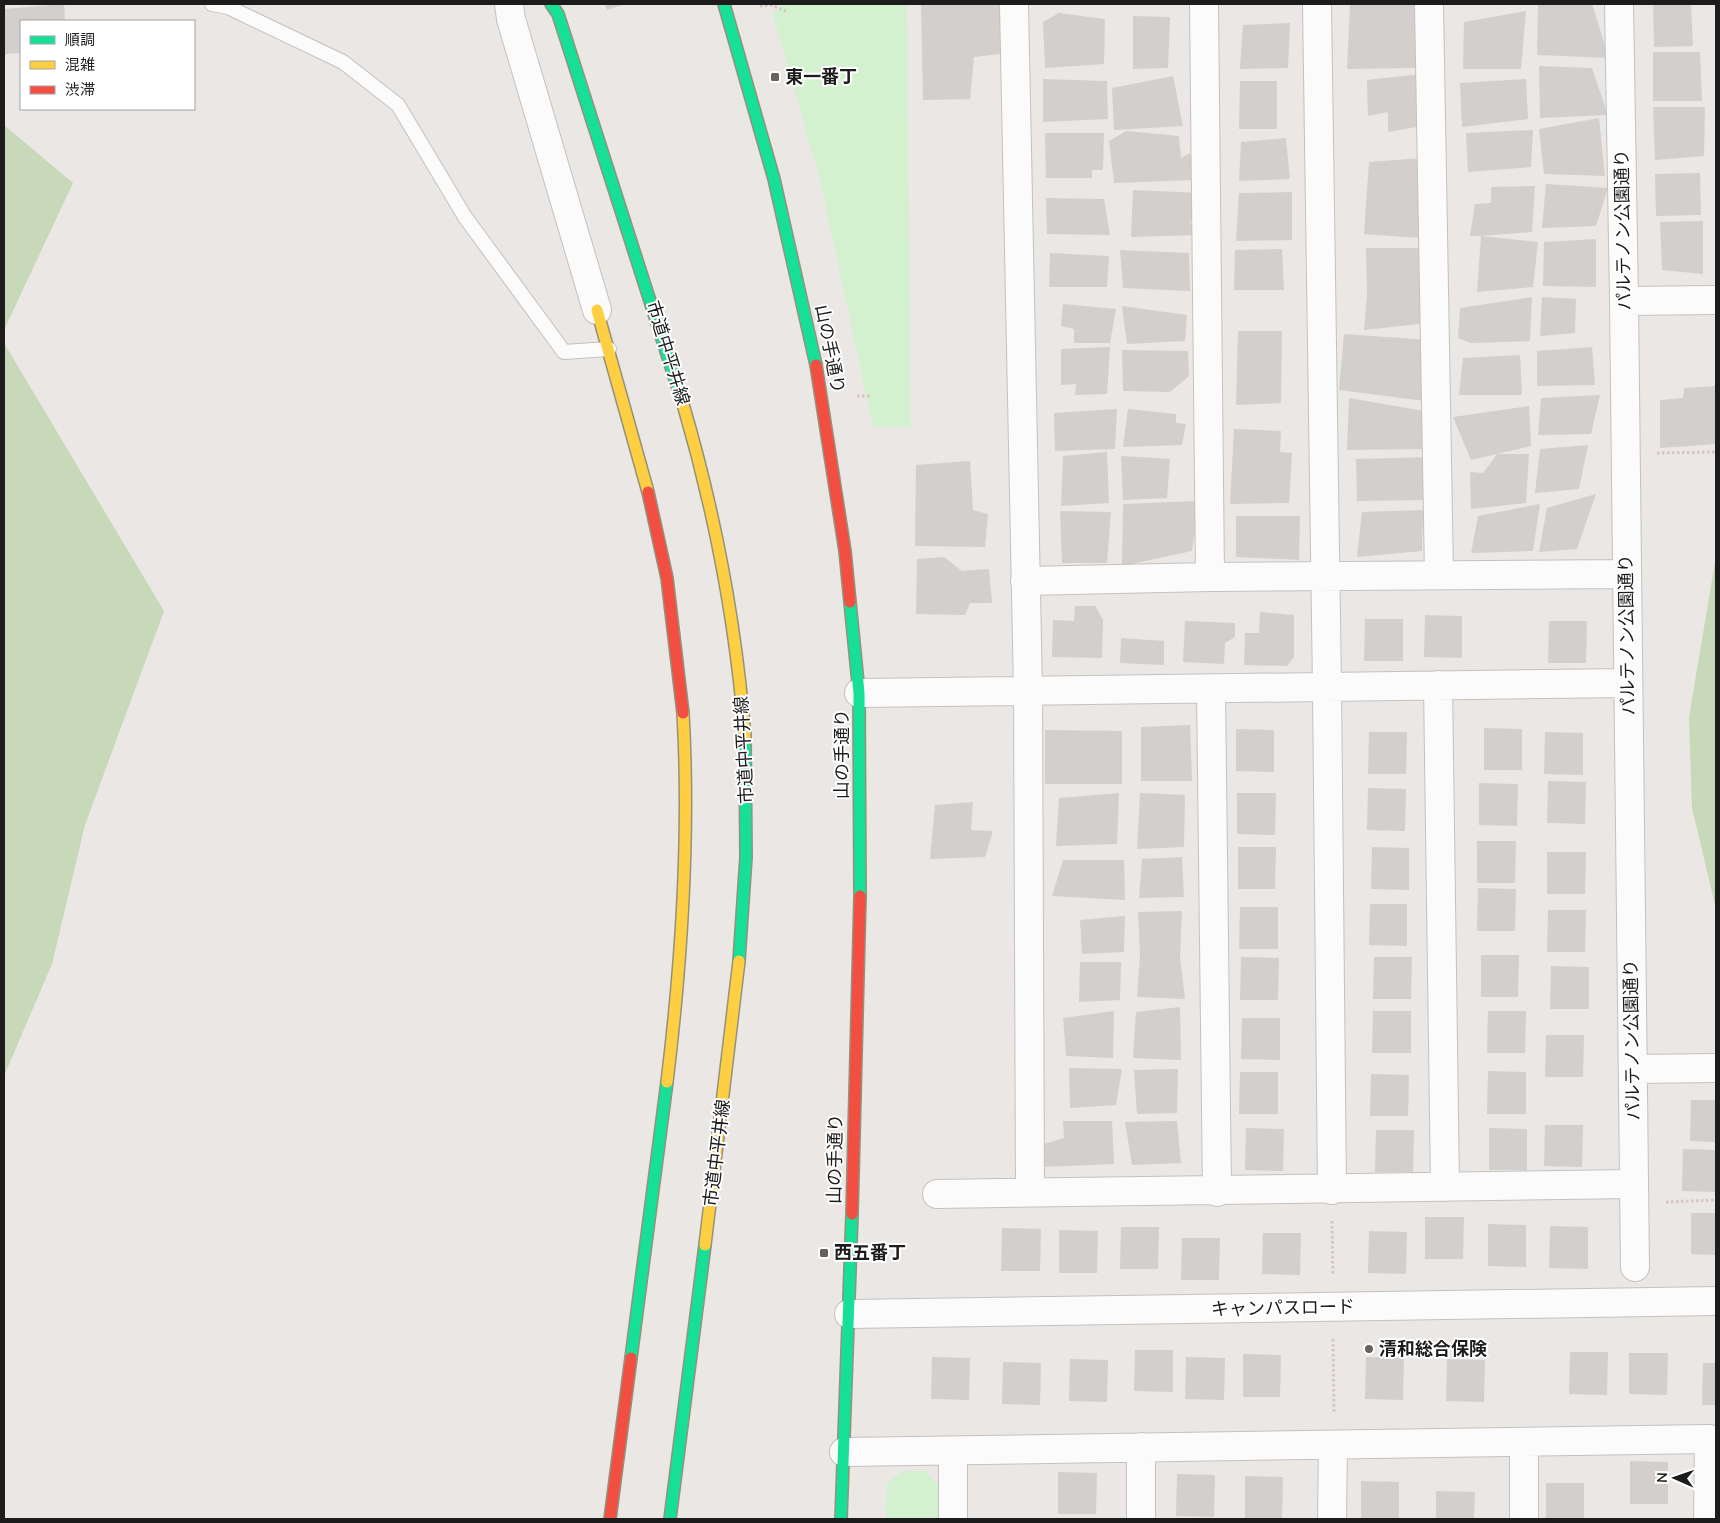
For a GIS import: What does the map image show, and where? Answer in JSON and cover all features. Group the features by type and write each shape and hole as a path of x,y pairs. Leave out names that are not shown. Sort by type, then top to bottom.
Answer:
{"street":[{"path":"509,4 511,19 642,467 667,578 681,683 687,781 685,882 677,1001 610,1519"},
{"name":"市道中平井線","path":"551,4 558,14 659,322 702,467 726,578 741,684 747,790 746,893 734,1020 670,1519"},
{"name":"山の手通り","path":"724,4 774,179 815,355 845,551 859,693 860,854 849,1314 841,1519"},
{"path":"1014,4 1028,690 1030,1192"},
{"path":"1204,4 1210,577"},
{"path":"1317,4 1332,1190"},
{"path":"1429,4 1439,575"},
{"name":"パルテノン公園通り","path":"1619,4 1634,1267"},
{"path":"1624,301 1716,300"},
{"path":"1026,581 1210,577 1626,574"},
{"path":"859,693 1628,684"},
{"path":"1438,685 1445,1187"},
{"path":"1211,689 1217,1192"},
{"path":"1633,1069 1716,1068"},
{"path":"937,1194 1217,1192 1634,1184"},
{"name":"キャンパスロード","path":"849,1314 1716,1301"},
{"path":"844,1452 1712,1438 1708,1519"},
{"path":"1524,1442 1524,1519"},
{"path":"1332,1519 1333,1445"},
{"path":"1141,1519 1142,1447"},
{"path":"953,1451 954,1519"}],"lane":[{"path":"212,4 228,7 343,62 398,105 465,216 564,352 608,349"}],"path":[{"path":"760,6 771,5 786,11"},
{"path":"857,396 872,396"},
{"path":"1649,453 1716,452"},
{"path":"1332,1190 1334,1414"},
{"path":"1663,1202 1716,1200"}],"green space":[{"path":"783,4 907,4 911,427 873,427 821,184 773,14"},
{"path":"4,125 73,183 4,330"},
{"path":"4,343 164,611 85,825 52,964 4,1076"},
{"path":"1716,556 1716,909 1692,808 1689,717"},
{"path":"902,1471 925,1471 941,1488 941,1519 886,1519 887,1484"}],"building":[{"path":"64,4 65,20 20,20 20,53 4,54 4,9"},
{"path":"605,4 625,4 607,10"},
{"path":"921,4 1005,4 1000,54 974,57 970,99 923,100"},
{"path":"1350,4 1424,4 1415,68 1347,69"},
{"path":"1538,4 1592,4 1609,58 1537,55"},
{"path":"1653,4 1691,4 1693,46 1654,47"},
{"path":"1526,11 1521,69 1463,69 1464,22"},
{"path":"1059,13 1105,19 1104,64 1045,68 1043,22"},
{"path":"1133,16 1170,17 1168,68 1133,69"},
{"path":"1290,23 1288,68 1240,69 1243,25"},
{"path":"1653,52 1700,52 1702,101 1653,101"},
{"path":"1539,66 1592,68 1608,115 1540,118"},
{"path":"1421,74 1428,125 1388,132 1388,112 1368,116 1367,80"},
{"path":"1173,76 1183,126 1114,130 1112,88"},
{"path":"1043,79 1107,81 1108,119 1043,122"},
{"path":"1526,79 1528,119 1462,127 1460,83"},
{"path":"1240,81 1277,81 1277,129 1239,129"},
{"path":"1653,107 1705,107 1704,156 1655,160"},
{"path":"1599,118 1605,176 1544,174 1539,129"},
{"path":"1533,130 1531,167 1468,172 1466,133"},
{"path":"1126,131 1179,136 1181,158 1190,153 1195,180 1114,183 1109,141"},
{"path":"1045,133 1104,133 1103,170 1092,170 1092,178 1046,178"},
{"path":"1286,138 1290,179 1239,181 1241,142"},
{"path":"1423,158 1433,239 1364,234 1369,162"},
{"path":"1700,173 1701,215 1656,216 1655,174"},
{"path":"1546,184 1608,188 1596,226 1542,228"},
{"path":"1535,186 1532,232 1470,236 1475,204 1491,203 1491,187"},
{"path":"1133,190 1201,193 1190,222 1199,235 1131,237"},
{"path":"1292,192 1292,240 1236,241 1239,193"},
{"path":"1046,198 1104,199 1110,235 1047,234"},
{"path":"1703,221 1703,274 1662,270 1660,222"},
{"path":"1481,236 1538,242 1533,287 1477,292"},
{"path":"1596,239 1596,287 1543,286 1544,242"},
{"path":"1366,248 1427,248 1429,323 1364,330 1367,295"},
{"path":"1282,249 1284,290 1234,290 1235,250"},
{"path":"1120,250 1189,253 1190,291 1123,288"},
{"path":"1050,253 1109,256 1107,287 1049,287"},
{"path":"1532,297 1530,341 1471,343 1458,338 1460,308"},
{"path":"1542,297 1576,299 1575,333 1540,336"},
{"path":"1063,304 1116,309 1110,343 1074,343 1074,329 1061,326"},
{"path":"1122,306 1187,315 1185,341 1127,344"},
{"path":"1238,331 1282,331 1281,403 1236,405"},
{"path":"1344,334 1428,340 1425,401 1339,390"},
{"path":"1110,347 1107,394 1075,395 1076,384 1061,385 1061,349"},
{"path":"1592,347 1595,385 1537,386 1537,351"},
{"path":"1122,350 1188,351 1189,376 1170,392 1123,391"},
{"path":"1520,355 1522,395 1459,395 1463,358"},
{"path":"1716,386 1716,444 1660,448 1660,400 1683,398 1684,388"},
{"path":"1600,395 1591,434 1538,435 1541,398"},
{"path":"1349,398 1430,412 1428,449 1347,450"},
{"path":"1529,406 1531,446 1471,460 1453,417"},
{"path":"1117,409 1115,449 1055,451 1054,413"},
{"path":"1128,409 1176,414 1176,423 1186,424 1182,445 1123,447"},
{"path":"1234,429 1281,431 1280,452 1292,453 1289,503 1230,504"},
{"path":"1588,445 1579,489 1535,493 1540,449"},
{"path":"1107,452 1109,503 1061,506 1063,456"},
{"path":"1497,454 1529,454 1526,503 1471,509 1470,472 1483,473"},
{"path":"1121,456 1170,459 1167,498 1123,500"},
{"path":"1433,457 1426,500 1357,501 1356,459"},
{"path":"970,461 973,510 988,514 985,547 915,546 916,465"},
{"path":"1596,494 1577,549 1539,552 1547,508"},
{"path":"1199,501 1192,551 1122,566 1123,504"},
{"path":"1540,504 1533,551 1471,553 1478,516"},
{"path":"1423,510 1422,551 1357,557 1362,512"},
{"path":"1060,511 1111,512 1107,563 1062,563"},
{"path":"1236,516 1300,516 1299,560 1236,557"},
{"path":"944,557 962,571 989,569 992,603 970,603 965,615 916,614 917,559"},
{"path":"1075,606 1095,606 1103,620 1102,658 1052,657 1053,620 1074,621"},
{"path":"1260,612 1294,615 1294,657 1287,666 1244,665 1245,633 1259,633"},
{"path":"1425,615 1462,616 1462,658 1424,657"},
{"path":"1365,619 1403,619 1403,661 1364,661"},
{"path":"1185,621 1235,623 1235,637 1225,643 1224,664 1183,662"},
{"path":"1549,621 1587,621 1586,663 1548,663"},
{"path":"1121,638 1164,641 1164,665 1120,663"},
{"path":"1190,725 1192,781 1141,781 1141,727"},
{"path":"1484,728 1522,729 1522,770 1484,770"},
{"path":"1236,729 1274,730 1274,772 1236,771"},
{"path":"1045,730 1122,731 1122,784 1045,784"},
{"path":"1369,732 1407,732 1406,774 1368,774"},
{"path":"1545,732 1583,733 1583,775 1544,774"},
{"path":"1548,781 1586,782 1585,824 1547,823"},
{"path":"1479,783 1518,784 1517,826 1479,825"},
{"path":"1368,788 1406,789 1405,831 1367,830"},
{"path":"1119,793 1117,844 1056,846 1059,798"},
{"path":"1140,793 1185,795 1184,847 1137,849"},
{"path":"1237,793 1276,793 1275,835 1237,834"},
{"path":"973,802 971,830 993,831 985,857 930,859 935,805"},
{"path":"1477,841 1516,841 1515,883 1477,883"},
{"path":"1238,847 1276,847 1275,889 1238,889"},
{"path":"1372,847 1409,848 1409,890 1371,889"},
{"path":"1547,852 1586,852 1585,894 1547,894"},
{"path":"1182,857 1184,897 1139,898 1142,859"},
{"path":"1063,860 1124,860 1125,900 1052,896"},
{"path":"1478,888 1516,889 1515,931 1477,931"},
{"path":"1370,904 1407,904 1407,946 1369,945"},
{"path":"1240,907 1278,907 1278,949 1239,949"},
{"path":"1548,910 1586,910 1585,952 1547,952"},
{"path":"1182,911 1180,957 1185,999 1137,997 1140,956 1138,912"},
{"path":"1125,916 1124,952 1082,954 1080,920"},
{"path":"1481,955 1519,955 1518,997 1481,997"},
{"path":"1241,957 1279,958 1278,1000 1240,1000"},
{"path":"1374,957 1412,957 1411,999 1373,999"},
{"path":"1080,962 1121,962 1120,1000 1079,1002"},
{"path":"1551,966 1589,967 1589,1009 1550,1009"},
{"path":"1180,1007 1181,1060 1133,1058 1136,1012"},
{"path":"1114,1011 1113,1058 1066,1056 1063,1018"},
{"path":"1373,1011 1411,1011 1411,1053 1372,1053"},
{"path":"1488,1011 1526,1011 1525,1053 1487,1053"},
{"path":"1242,1018 1280,1018 1280,1060 1241,1059"},
{"path":"1546,1035 1584,1035 1583,1077 1545,1077"},
{"path":"1069,1068 1122,1069 1116,1105 1070,1108"},
{"path":"1178,1069 1177,1113 1137,1114 1134,1070"},
{"path":"1488,1071 1526,1072 1526,1114 1487,1114"},
{"path":"1240,1072 1278,1072 1278,1114 1239,1114"},
{"path":"1371,1074 1409,1075 1408,1116 1370,1116"},
{"path":"1691,1100 1716,1100 1716,1142 1690,1141"},
{"path":"1063,1121 1112,1121 1114,1164 1042,1167 1044,1144 1064,1138"},
{"path":"1177,1121 1181,1163 1132,1165 1125,1122"},
{"path":"1545,1125 1583,1125 1582,1167 1544,1166"},
{"path":"1246,1128 1284,1129 1283,1171 1245,1170"},
{"path":"1489,1128 1527,1129 1527,1170 1489,1170"},
{"path":"1376,1130 1414,1130 1413,1172 1375,1172"},
{"path":"1683,1149 1716,1150 1716,1192 1682,1191"},
{"path":"1691,1213 1716,1213 1716,1255 1691,1254"},
{"path":"1425,1217 1464,1217 1463,1259 1425,1259"},
{"path":"1488,1224 1526,1225 1526,1267 1488,1266"},
{"path":"1550,1226 1588,1227 1588,1269 1549,1268"},
{"path":"1121,1227 1159,1227 1158,1269 1120,1269"},
{"path":"1002,1228 1041,1229 1040,1271 1001,1271"},
{"path":"1059,1230 1098,1231 1097,1273 1059,1273"},
{"path":"1369,1231 1407,1232 1406,1274 1368,1273"},
{"path":"1263,1233 1301,1233 1300,1275 1262,1274"},
{"path":"1182,1238 1220,1238 1219,1280 1181,1280"},
{"path":"1135,1350 1173,1350 1173,1392 1134,1391"},
{"path":"1570,1352 1608,1352 1607,1395 1569,1394"},
{"path":"1629,1353 1668,1353 1667,1395 1629,1394"},
{"path":"1243,1354 1281,1355 1280,1397 1243,1397"},
{"path":"932,1357 970,1358 969,1400 931,1399"},
{"path":"1186,1357 1225,1358 1224,1400 1185,1399"},
{"path":"1366,1357 1404,1358 1403,1400 1365,1399"},
{"path":"1070,1359 1108,1360 1107,1402 1069,1401"},
{"path":"1447,1359 1485,1360 1484,1402 1446,1401"},
{"path":"1003,1362 1041,1363 1040,1405 1002,1404"},
{"path":"1703,1363 1716,1363 1716,1405 1702,1405"},
{"path":"1630,1461 1668,1462 1668,1504 1630,1504"},
{"path":"1058,1472 1097,1473 1096,1514 1058,1514"},
{"path":"1177,1474 1215,1475 1214,1517 1176,1516"},
{"path":"1245,1476 1283,1477 1282,1519 1245,1519"},
{"path":"1361,1481 1399,1482 1399,1519 1361,1519"},
{"path":"1546,1483 1584,1483 1584,1519 1546,1519"},
{"path":"1436,1491 1475,1492 1474,1519 1436,1519"}],"traffic: fast":[{"path":"551,4 558,14 683,404"},
{"path":"724,4 774,179 816,365"},
{"path":"850,602 859,693 860,896"},
{"path":"739,961 746,857 745,737"},
{"path":"631,1358 667,1082"},
{"path":"841,1519 852,1214"},
{"path":"670,1519 705,1245"}],"traffic: slow":[{"path":"597,310 648,492"},
{"path":"683,404 705,486 723,569 736,653 745,737"},
{"path":"667,1082 677,990 683,898 686,805 683,713"},
{"path":"705,1245 739,961"}],"traffic: jam":[{"path":"816,365 845,551 850,602"},
{"path":"648,492 667,578 683,713"},
{"path":"852,1214 860,896"},
{"path":"610,1519 631,1358"}],"place":[{"name":"東一番丁","path":"775,77"},
{"name":"西五番丁","path":"824,1253"},
{"name":"清和総合保険","path":"1369,1349"}]}
